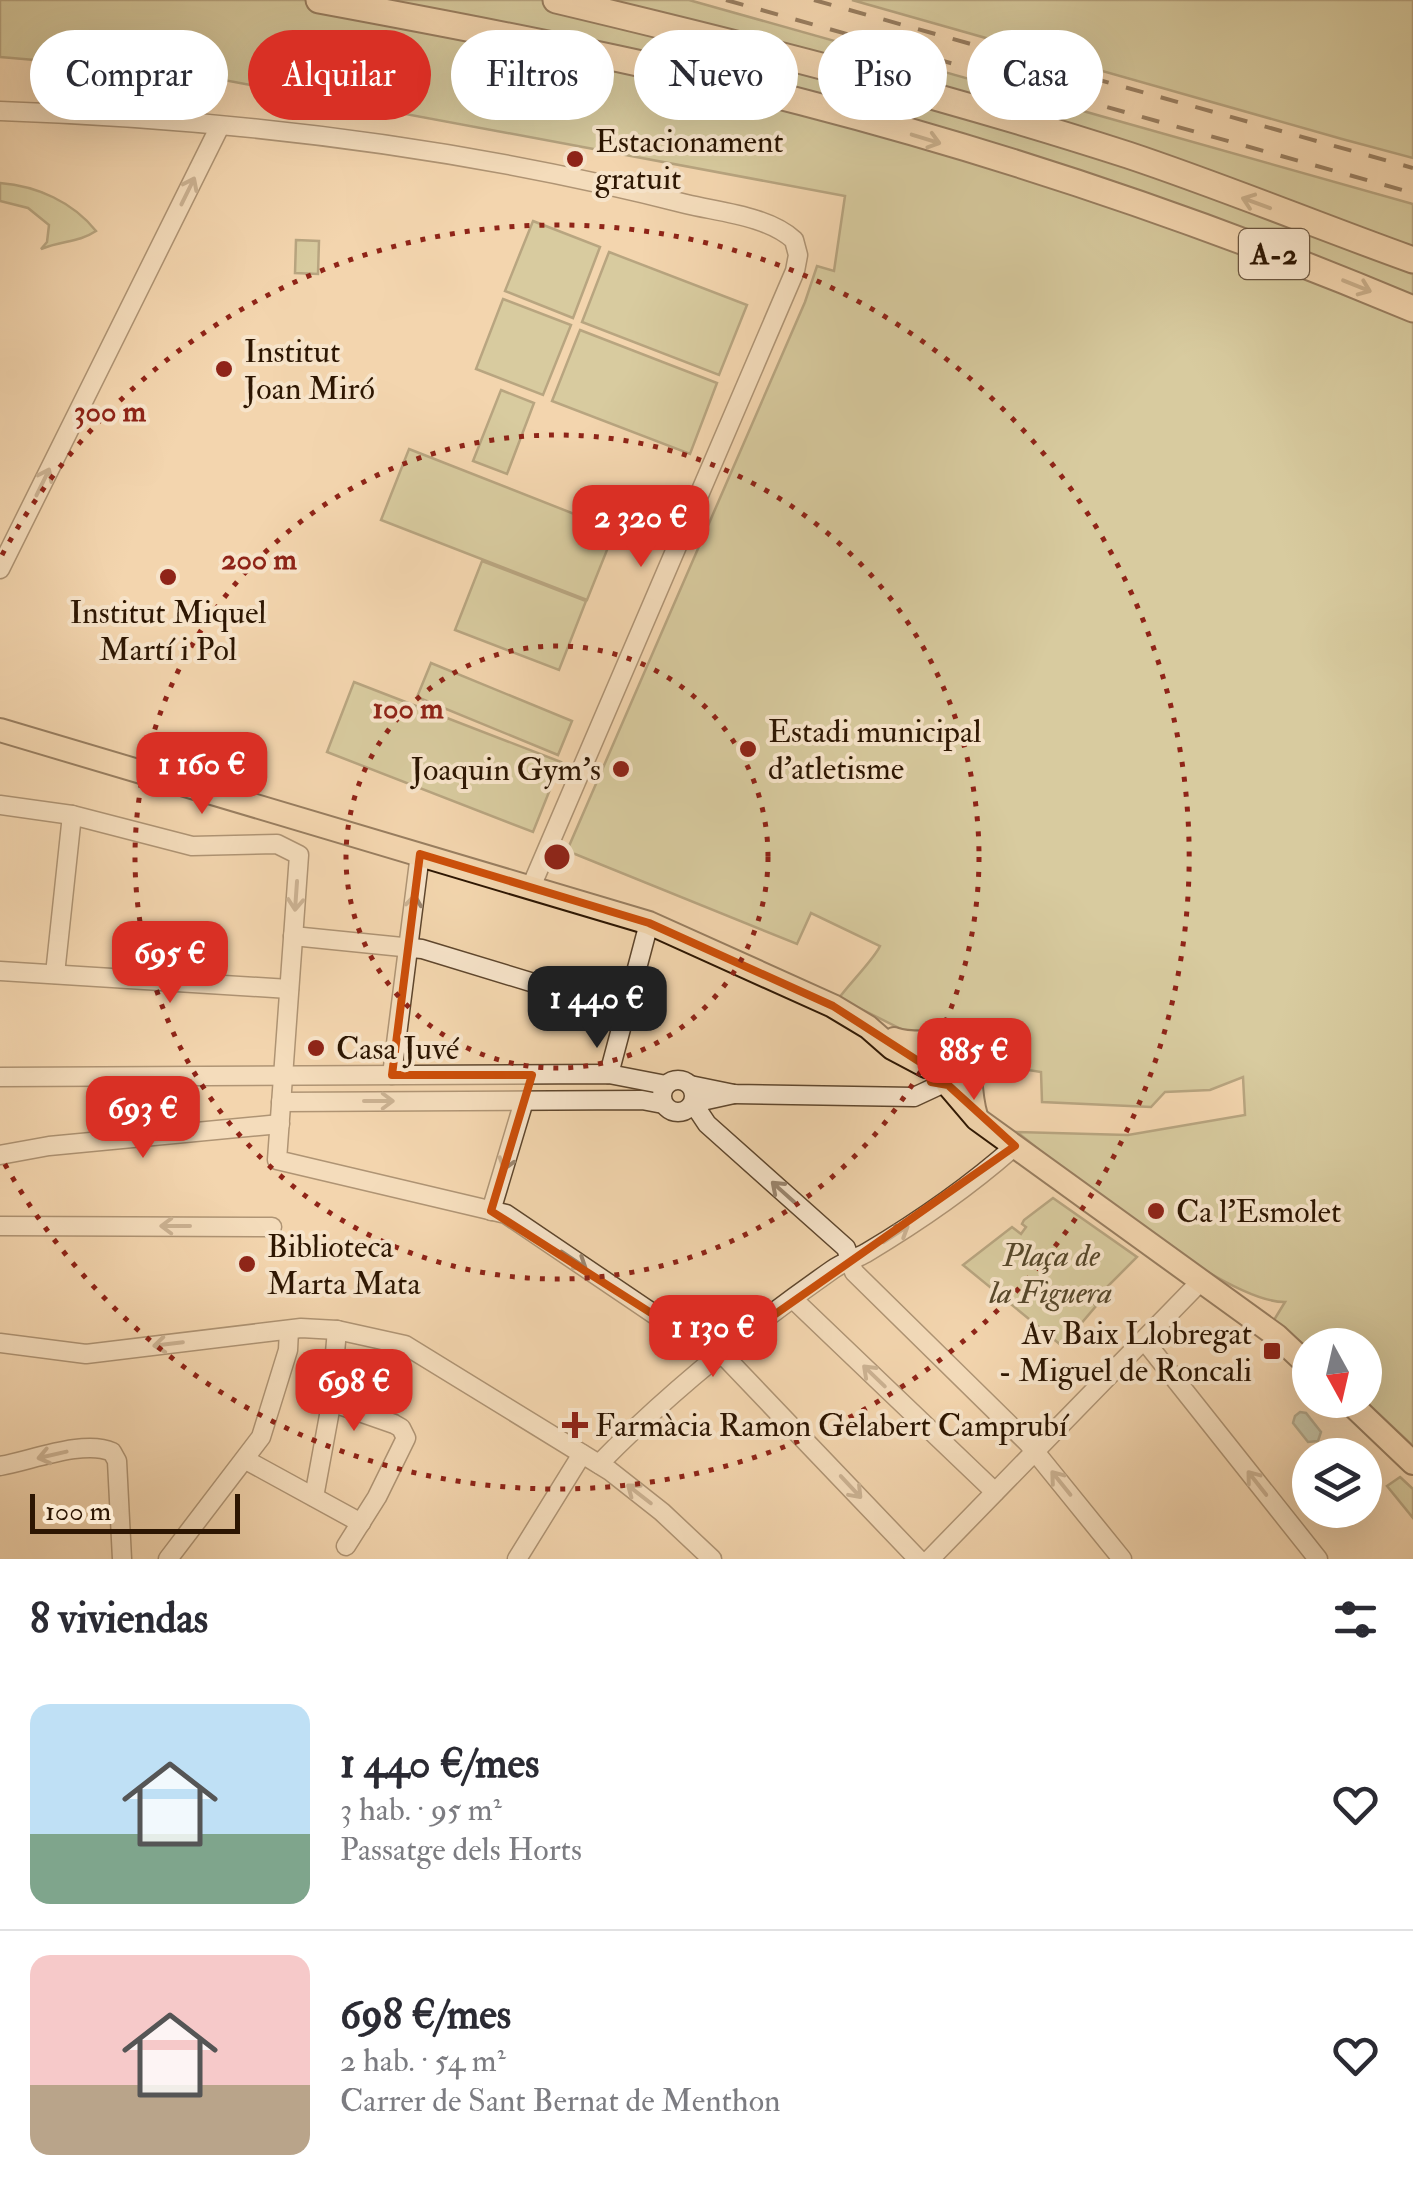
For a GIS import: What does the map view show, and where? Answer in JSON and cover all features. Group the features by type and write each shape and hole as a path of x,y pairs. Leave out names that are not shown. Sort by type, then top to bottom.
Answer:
{"highway":[{"name":"A-2","path":"320,0 577,50 804,102 1085,188 1308,266 1413,308"},
{"name":"A-2","path":"556,0 790,56 962,104 1132,157 1413,260"}],"main road":[{"path":"0,730 649,923 833,1006 878,1034 892,1048 942,1076"},
{"path":"878,1034 914,1045 950,1042 962,1047 969,1058 942,1076"},
{"path":"937,1044 928,1052 977,1119 1292,1350"},
{"path":"1365,1418 1413,1463"}],"street":[{"path":"0,111 220,126 428,152 682,203 786,233 797,248 796,271 531,888"},
{"path":"0,570 220,126"},
{"path":"0,805 72,814 192,846 277,844 299,856 277,1160 506,1214 726,1358 918,1559"},
{"path":"55,974 72,814"},
{"path":"392,1075 420,854"},
{"path":"609,1074 649,923"},
{"path":"293,936 408,947 626,1011"},
{"path":"0,970 289,990"},
{"path":"0,1076 609,1074 665,1094 677,1112 687,1110 692,1094"},
{"path":"692,1094 903,1094 942,1076"},
{"path":"281,1102 642,1100 665,1094 679,1080 692,1094 707,1124 846,1248 854,1272 1035,1451 1122,1559"},
{"path":"491,1210 524,1101"},
{"path":"0,1154 280,1124"},
{"path":"599,1464 717,1354 850,1260 938,1207 1015,1146"},
{"path":"0,1226 272,1227"},
{"path":"930,1559 1201,1281"},
{"path":"793,1298 995,1492"},
{"path":"168,1559 246,1460 270,1417 288,1350 289,1330"},
{"path":"0,1344 86,1354 289,1330 337,1330 382,1338 419,1352 599,1464 662,1512 712,1559"},
{"path":"314,1497 331,1402 337,1330"},
{"path":"1144,1340 1318,1559"},
{"path":"331,1402 394,1424 406,1436 403,1448 346,1546"},
{"path":"0,1466 64,1451 104,1448 114,1454 122,1559 138,1559"},
{"path":"517,1559 582,1454"},
{"path":"246,1460 361,1523"}],"highlighted area":[{"path":"420,854 649,923 833,1006 926,1066 931,1082 948,1085 1015,1146 717,1355 491,1211 532,1075 392,1075"}],"green space":[{"path":"0,0 689,0 795,30 634,30 634,120 798,120 798,31 818,36 818,120 947,120 947,73 967,78 967,120 1103,120 1103,117 1413,204 1413,1446 1382,1417 1382,1328 1292,1328 1292,1335 1274,1320 1285,1302 1258,1297 1187,1259 1108,1204 1017,1132 1128,1135 1245,1115 1243,1077 1210,1090 1165,1092 1151,1107 1042,1102 1041,1072 1016,1068 979,1028 962,1025 911,1034 839,998 880,946 811,913 797,944 566,853 805,302 817,266 834,271 845,196 431,119 431,30 248,30 248,85 228,81 228,30 30,30 30,60 0,57"},
{"path":"852,0 1413,0 1413,158 1103,71 1103,30 967,33"},
{"path":"0,183 53,197 96,231 41,249 47,242 49,225 28,208 0,201"},
{"path":"533,221 600,247 573,318 505,291"},
{"path":"296,240 319,241 318,274 295,273"},
{"path":"609,252 747,305 719,375 582,322"},
{"path":"503,299 571,325 543,395 476,369"},
{"path":"580,330 717,383 690,454 552,401"},
{"path":"501,390 534,403 507,474 473,461"},
{"path":"409,449 615,530 587,600 381,520"},
{"path":"482,561 586,601 559,670 455,630"},
{"path":"431,663 572,721 558,755 417,697"},
{"path":"354,682 561,762 533,832 327,752"},
{"name":"Plaça de la Figuera","path":"1053,1198 1137,1257 1092,1302 1096,1306 1062,1346 963,1265 1012,1227 1021,1234 1026,1227 1022,1224 1024,1220"},
{"path":"1400,1477 1413,1489 1413,1518 1387,1486"}],"shaded area":[{"path":"1294,1418 1310,1418 1321,1432 1319,1438 1305,1438 1293,1423"}],"railway":[{"path":"726,0 1413,193"},
{"path":"814,0 1413,168"}],"place":[{"name":"Estacionament gratuit","path":"575,159"},
{"name":"Institut Joan Miró","path":"224,369"},
{"name":"Institut Miquel Martí i Pol","path":"168,577"},
{"name":"Estadi municipal d'atletisme","path":"748,749"},
{"name":"Joaquin Gym's","path":"621,769"},
{"name":"Casa Juvé","path":"316,1048"},
{"name":"Ca l'Esmolet","path":"1156,1211"},
{"name":"Biblioteca Marta Mata","path":"247,1264"},
{"name":"Av Baix Llobregat - Miguel de Roncali","path":"1272,1351"},
{"name":"Farmàcia Ramon Gelabert Camprubí","path":"575,1425"}]}
